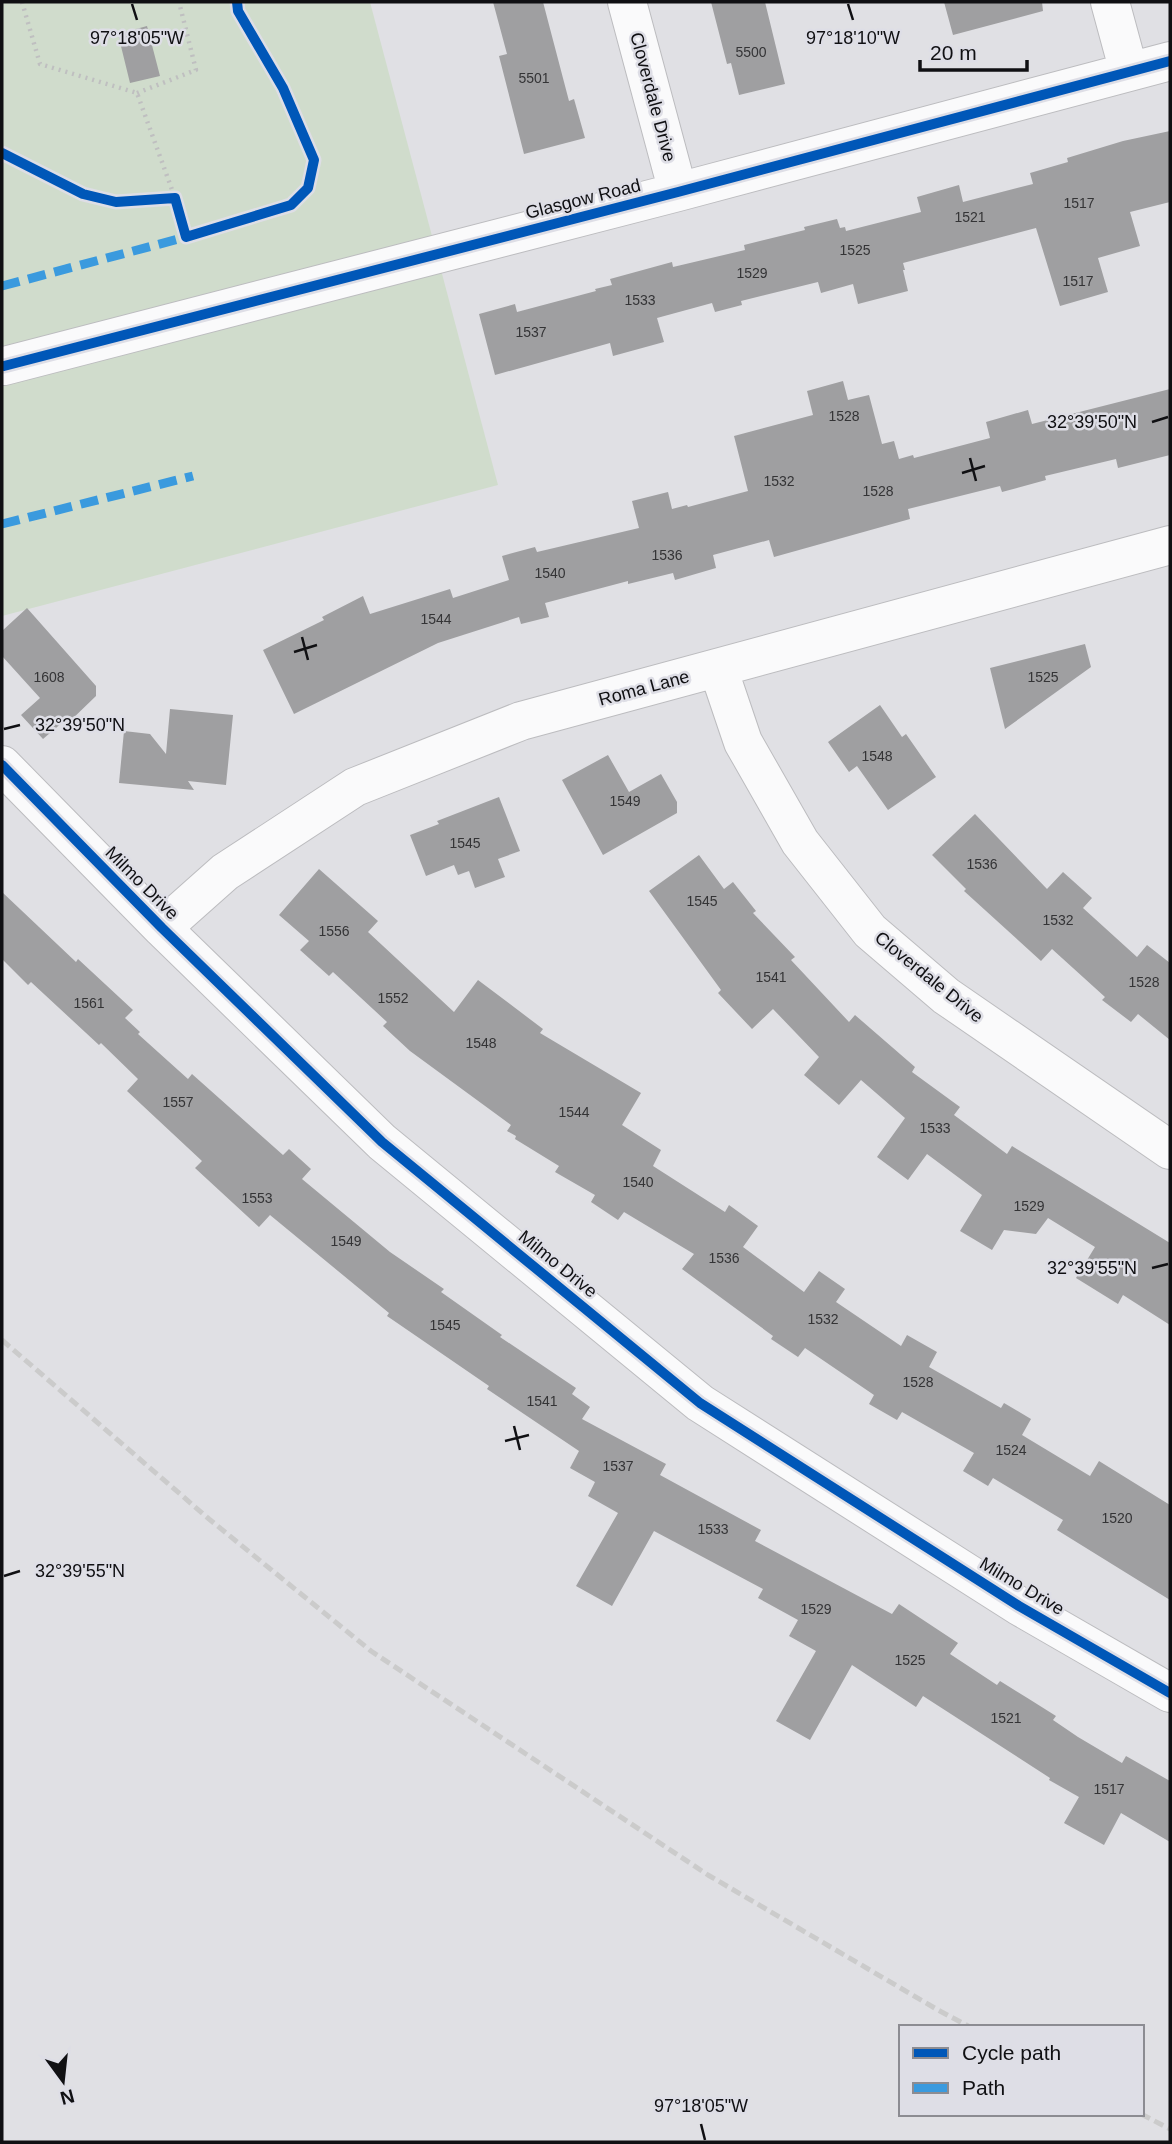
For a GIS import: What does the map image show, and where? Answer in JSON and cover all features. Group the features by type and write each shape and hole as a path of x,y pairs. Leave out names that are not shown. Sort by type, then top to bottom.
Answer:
{"street":[{"name":"Cloverdale Drive","path":"627,2 678,192"},
{"path":"1110,2 1129,72"},
{"name":"Glasgow Road","path":"4,366 678,192 1170,61"},
{"name":"Roma Lane","path":"162,928 225,872 355,787 521,721 1170,545"},
{"name":"Cloverdale Drive","path":"718,668 743,742 800,842 870,931 946,996 1170,1150"},
{"name":"Milmo Drive","path":"2,765 162,928 382,1142 700,1404 1019,1606 1170,1693"}],"path":[{"path":"22,2 40,64 137,93 196,70 179,2"},
{"path":"137,93 175,198"}],"green space":[{"path":"2,2 370,2 498,485 2,616"}],"building":[{"path":"493,2 543,2 569,101 574,99 585,138 524,154 499,56 507,54"},
{"path":"711,2 765,2 785,84 739,95 731,63 727,64"},
{"path":"944,2 1042,2 1043,11 953,35"},
{"path":"147,26 160,76 130,83 118,34"},
{"path":"1170,131 1170,202 1130,212 1140,246 1098,258 1108,292 1060,306 1036,228 903,263 908,291 858,304 853,284 821,293 818,282 741,301 742,305 715,312 712,303 657,318 664,342 613,356 610,343 495,375 479,314 515,304 517,312 596,291 595,289 612,285 610,279 672,262 673,267 745,250 744,245 837,219 840,228 845,227 846,231 921,212 917,197 959,185 963,202 1033,184 1030,173 1068,162 1067,158 1123,141"},
{"path":"843,381 848,400 869,395 882,444 894,441 899,459 913,455 914,458 990,438 986,422 1028,410 1032,424 1170,389 1170,455 1118,468 1116,459 1045,476 1046,480 1002,492 1000,486 908,509 910,519 774,557 769,540 713,555 716,568 675,580 673,573 628,584 628,581 545,603 549,617 521,624 519,617 438,643 294,714 263,650 324,620 322,617 363,596 370,614 450,589 453,598 509,580 502,556 535,547 537,552 639,528 632,501 668,492 672,509 748,491 734,436 813,415 807,391"},
{"path":"27,608 96,686 96,696 67,724 64,721 43,739 21,715 40,698 2,656 2,631"},
{"path":"1085,644 1091,667 1005,729 990,668"},
{"path":"880,705 902,737 906,734 936,777 888,810 857,766 849,772 828,742"},
{"path":"170,709 233,715 226,785 188,781 194,790 119,783 124,731 150,734 166,754"},
{"path":"608,755 629,792 661,774 677,802 677,813 603,855 562,780"},
{"path":"499,797 520,851 498,859 505,877 475,888 469,871 458,875 454,865 426,876 410,835 439,824 437,821"},
{"path":"975,814 1047,889 1063,872 1092,898 1083,908 1137,957 1147,945 1170,963 1170,1040 1138,1014 1131,1022 1102,1000 1105,997 1052,949 1041,961 964,891 966,889 932,855"},
{"path":"699,855 724,889 733,882 756,911 753,913 795,957 791,960 849,1022 855,1015 915,1067 912,1072 960,1107 954,1115 1007,1154 1012,1146 1170,1243 1170,1325 1123,1295 1118,1304 1076,1278 1095,1247 1048,1218 1036,1234 1004,1230 992,1250 960,1231 982,1195 927,1154 908,1180 877,1157 905,1118 861,1080 839,1105 804,1075 819,1057 773,1009 752,1029 718,993 721,990 649,891"},
{"path":"319,869 378,921 368,932 454,1012 478,980 543,1029 540,1033 641,1093 622,1125 661,1150 653,1166 725,1212 729,1205 758,1226 743,1247 804,1292 819,1271 845,1289 836,1302 901,1346 907,1335 937,1352 929,1367 1001,1408 1004,1403 1031,1419 1022,1435 1090,1476 1099,1461 1170,1505 1170,1600 1057,1530 1063,1520 993,1478 988,1486 963,1471 974,1453 902,1412 897,1420 869,1404 874,1395 805,1348 798,1357 771,1339 773,1336 682,1269 694,1254 624,1212 618,1220 591,1202 595,1195 555,1172 559,1166 515,1139 516,1136 507,1131 511,1125 410,1051 383,1026 387,1022 333,972 329,976 300,950 309,941 279,915"},
{"path":"2,892 76,962 78,959 133,1010 125,1018 140,1032 138,1034 188,1079 192,1074 283,1155 289,1149 311,1169 302,1179 390,1252 444,1289 441,1292 502,1335 500,1337 576,1388 572,1394 590,1407 582,1419 666,1464 660,1475 761,1530 755,1541 892,1614 899,1604 958,1643 950,1654 997,1685 1000,1681 1029,1699 1056,1716 1053,1720 1122,1763 1126,1756 1170,1781 1170,1842 1121,1813 1104,1845 1064,1823 1079,1797 923,1696 916,1707 852,1665 810,1740 776,1721 816,1651 789,1636 798,1620 758,1598 763,1589 654,1531 612,1606 576,1586 618,1513 588,1496 595,1482 570,1468 579,1451 487,1389 489,1386 387,1316 389,1313 270,1215 259,1227 195,1168 202,1161 127,1091 138,1079 101,1043 99,1045 31,982 28,985 2,959"}],"railway":[{"path":"2,1340 209,1519 371,1651 708,1875 966,2025"},
{"path":"1144,2116 1170,2129"}],"marked path":[{"path":"2,286 186,237"},
{"path":"2,524 193,476"}],"cycle path":[{"path":"2,153 83,194 116,202 175,198 186,237 291,205 308,188 314,160 283,88 238,11 237,2"},
{"path":"4,366 678,192 1170,61"},
{"path":"2,765 162,928 382,1142 700,1403 1019,1606 1170,1693"}]}
